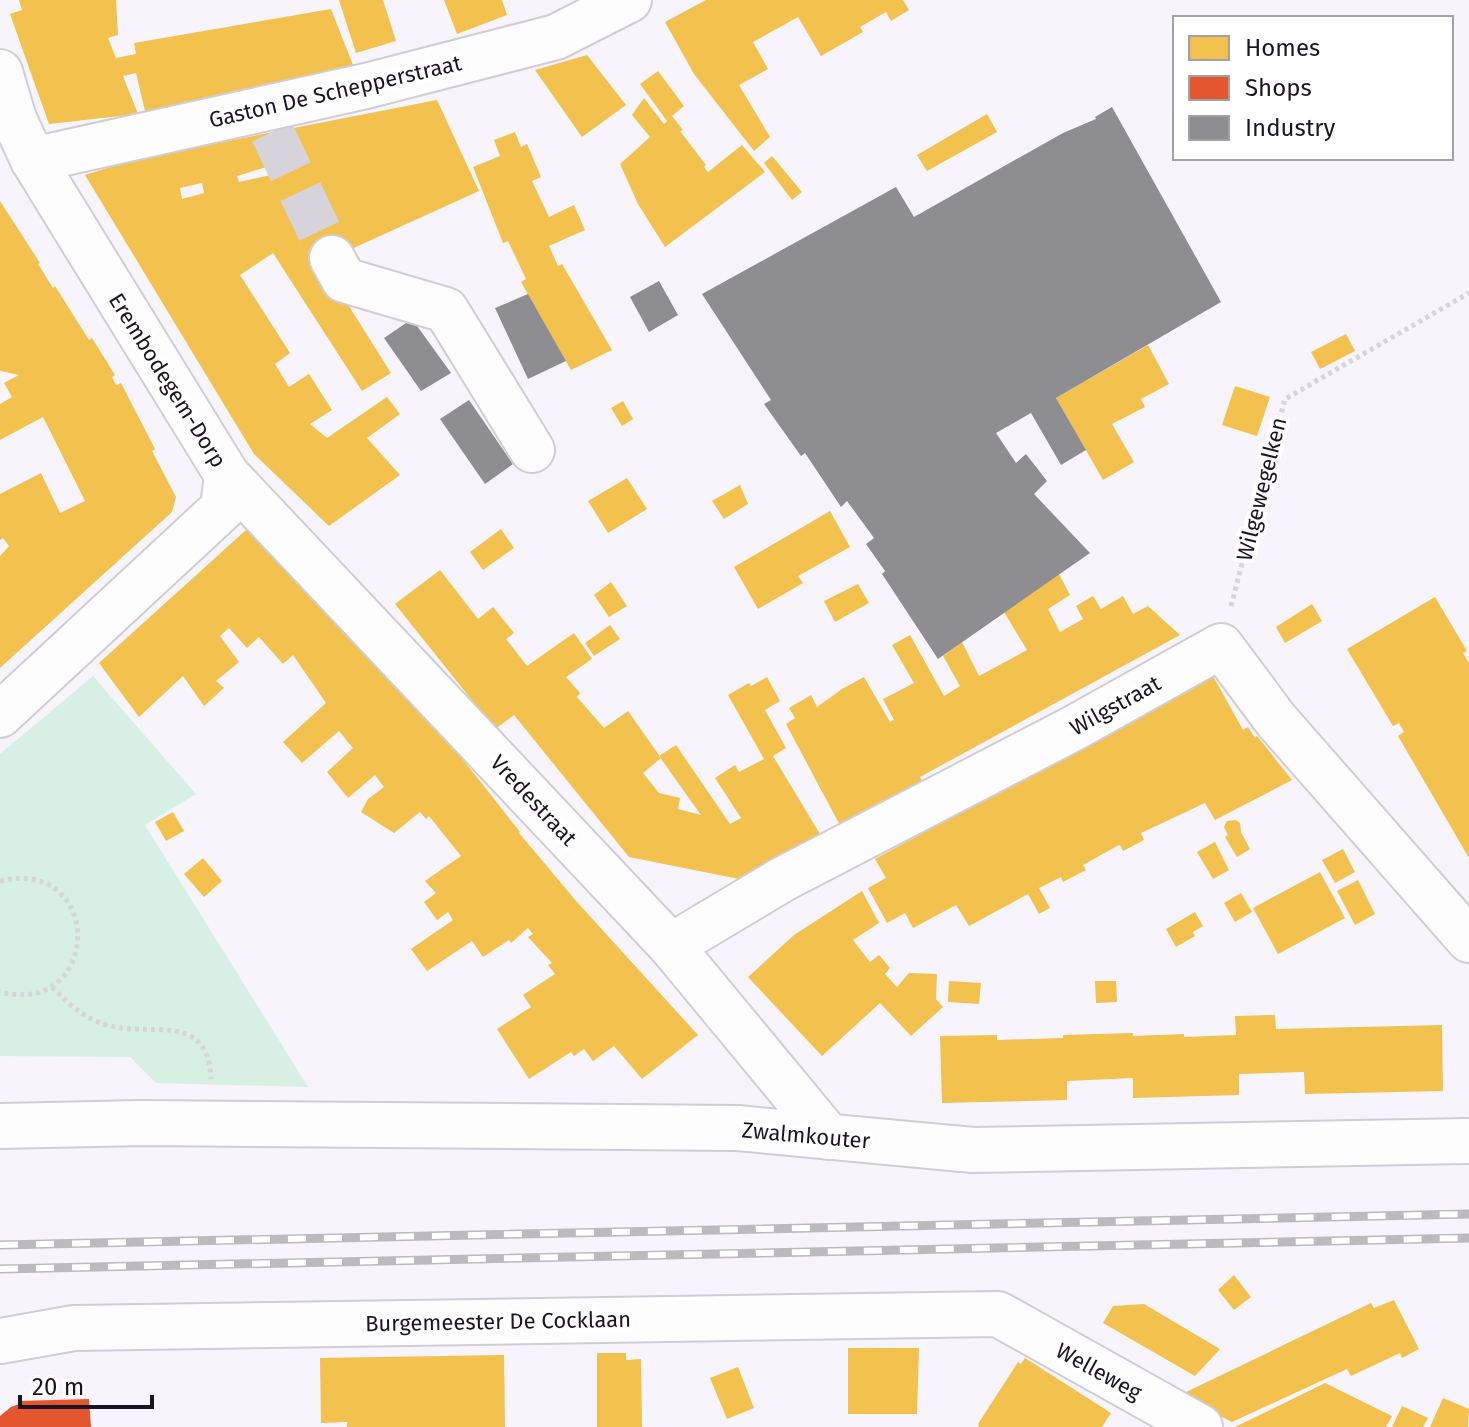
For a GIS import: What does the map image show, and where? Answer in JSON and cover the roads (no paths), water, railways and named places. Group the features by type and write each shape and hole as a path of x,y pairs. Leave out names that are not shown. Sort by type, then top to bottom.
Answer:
{"street":[{"name":"Gaston De Schepperstraat","path":"33,160 266,121 366,86 556,37 629,0"},
{"name":"Erembodegem-Dorp","path":"0,72 14,119 33,160 227,475 223,508 0,715"},
{"path":"332,258 344,280 446,310 532,450"},
{"name":"Vredestraat","path":"227,475 671,946 829,1137"},
{"name":"Wilgstraat","path":"671,946 783,879 1074,728 1221,646 1276,720 1469,940"},
{"name":"Zwalmkouter","path":"0,1126 142,1123 737,1128 973,1150 1469,1141"},
{"name":"Burgemeester De Cocklaan","path":"0,1341 74,1328 998,1314"},
{"name":"Welleweg","path":"998,1314 1200,1427"}],"tunnel":[{"path":"272,132 332,258"}],"railway":[{"path":"0,1245 1469,1214"},
{"path":"0,1269 1469,1238"}]}
